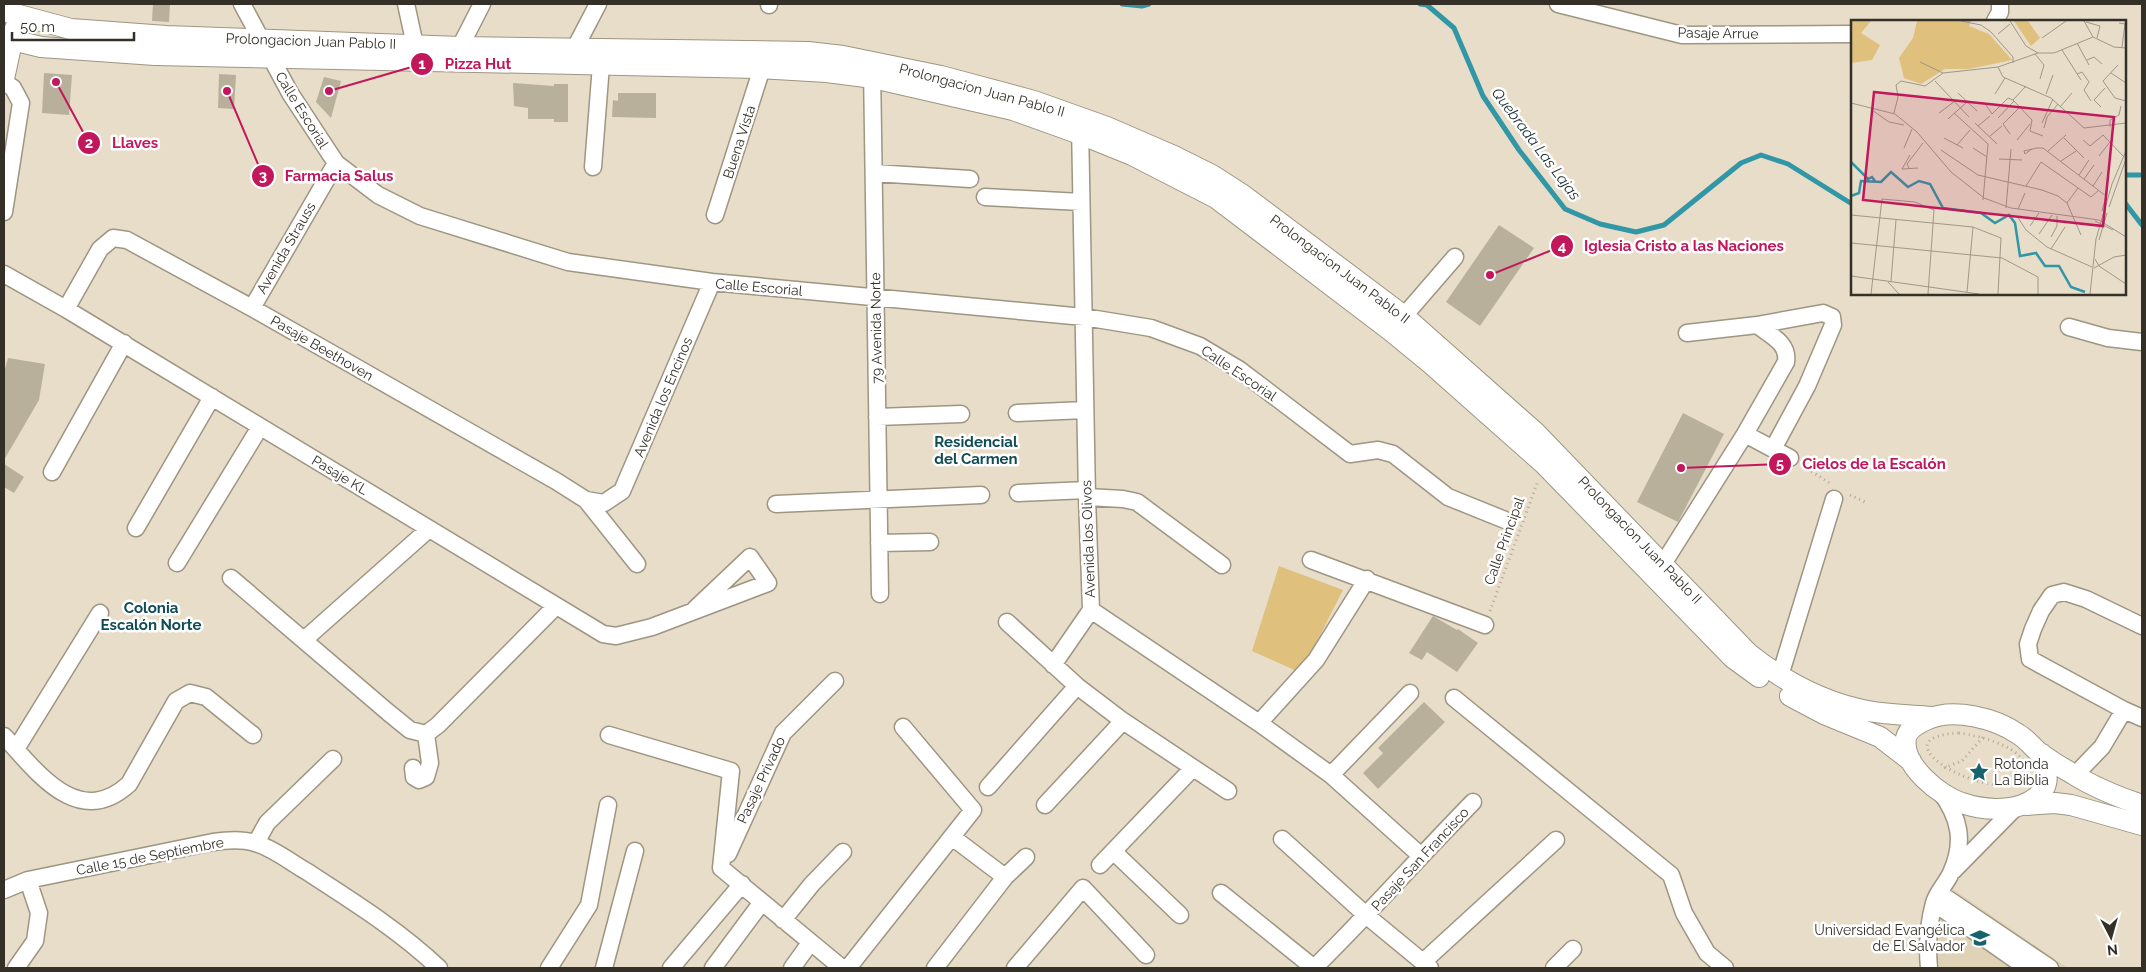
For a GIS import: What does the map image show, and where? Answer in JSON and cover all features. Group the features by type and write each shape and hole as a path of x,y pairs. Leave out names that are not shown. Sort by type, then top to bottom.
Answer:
{"main road":[{"name":"Prolongacion Juan Pablo II","path":"13,10 71,29 166,36 264,48 601,65 762,68 826,72 872,70 941,76 1034,101 1132,155 1174,175 1227,206 1430,363 1544,464 1733,658 1752,673 1798,700 1886,740 1911,761"},
{"path":"4,80 13,10"},
{"name":"Prolongacion Juan Pablo II","path":"9,39 41,46 155,55 264,48 415,44 791,52 843,56 872,70"},
{"name":"Prolongacion Juan Pablo II","path":"1080,125 1174,156 1212,175 1243,195 1404,316 1535,432 1748,653 1780,676 1815,694 1860,709 1932,717 1958,715 1987,729 2018,733 2042,754 2075,775 2109,794 2142,805"},
{"path":"1932,717 1915,725 1906,737 1906,748 1911,761 1924,779 1962,803 1998,809 2055,803 2142,825"},
{"path":"2020,806 2037,798 2047,785 2047,769 2042,754"}],"street":[{"name":"Calle Escorial","path":"242,4 264,48 290,93 336,163 378,195 420,216 568,262 712,282 1084,317 1152,328 1200,346 1240,370 1350,454 1378,450 1393,454 1448,497 1505,520"},
{"path":"406,4 415,44"},
{"path":"460,46 482,4"},
{"path":"575,48 598,4"},
{"name":"Pasaje Arrue","path":"1558,4 1682,35 1851,34"},
{"path":"1996,20 2000,12 2000,4"},
{"path":"593,167 601,65"},
{"name":"Buena Vista","path":"715,216 762,68"},
{"name":"79 Avenida Norte","path":"872,70 880,594"},
{"path":"4,80 13,88 21,103 4,212"},
{"name":"Avenida los Olivos","path":"1080,125 1091,610 1259,723 1331,775 1420,855"},
{"name":"Avenida Strauss","path":"252,308 336,163"},
{"path":"874,173 970,179"},
{"path":"985,197 1081,202"},
{"name":"Pasaje Beethoven","path":"66,309 100,249 114,238 128,240 548,476 586,500 604,503"},
{"path":"1404,316 1455,257"},
{"name":"Pasaje KL","path":"4,274 66,309 603,634 616,636 674,619 695,609"},
{"name":"Avenida los Encinos","path":"604,503 622,491 712,282"},
{"path":"1687,333 1756,325 1823,313 1832,317 1834,325 1807,386 1773,449"},
{"path":"1663,564 1745,434 1786,359 1782,344 1756,325"},
{"path":"2069,327 2108,338 2142,342"},
{"path":"52,472 124,344"},
{"path":"136,528 212,397"},
{"path":"1017,413 1085,410"},
{"path":"877,417 961,414"},
{"path":"177,563 260,427"},
{"path":"1745,434 1790,458"},
{"path":"1018,493 1087,493 1137,502 1222,565"},
{"path":"1780,676 1838,493"},
{"path":"776,504 981,495"},
{"path":"586,500 637,564"},
{"path":"305,639 429,529"},
{"path":"879,542 930,542"},
{"path":"1311,560 1367,579 1485,625"},
{"path":"231,578 410,730 426,734"},
{"path":"1259,723 1316,660 1367,579"},
{"path":"2142,626 2064,592 2052,595 2041,611 2028,644 2030,659 2142,718"},
{"path":"426,734 438,725 556,606"},
{"path":"1053,665 1091,610"},
{"path":"16,749 100,613"},
{"path":"1007,622 1077,686 1123,721 1228,791"},
{"name":"Pasaje Privado","path":"722,868 783,733 835,681"},
{"path":"988,787 1077,686"},
{"path":"4,736 54,787 66,796 80,801 102,800 119,793 129,784 176,701 190,693 206,697 253,735"},
{"path":"1331,775 1410,693"},
{"path":"1454,698 1671,875 1684,913 1707,953 1725,968"},
{"path":"2075,775 2086,766 2102,747 2124,710"},
{"path":"1045,805 1123,721"},
{"path":"848,968 973,810 903,727"},
{"path":"413,768 414,777 419,780 426,777 430,763 426,734"},
{"path":"609,735 731,772 722,868 842,968"},
{"path":"256,843 267,823 333,760"},
{"path":"1100,865 1193,768"},
{"path":"1936,788 1956,817 1960,834 1951,873"},
{"name":"Pasaje San Francisco","path":"1314,968 1367,916 1420,855 1472,802"},
{"path":"549,968 589,904 608,805"},
{"path":"1929,968 1927,944 1936,898 1951,873 2020,806"},
{"path":"952,837 1005,877"},
{"name":"Pasaje San Francisco","path":"1282,839 1367,916 1426,965"},
{"name":"Calle 15 de Septiembre","path":"4,890 28,880 103,863 225,840 256,843 362,906 418,948 439,968"},
{"path":"1426,965 1556,840"},
{"path":"604,968 635,851"},
{"path":"783,920 812,884 843,852"},
{"path":"1114,852 1180,914"},
{"path":"935,968 1005,877 1026,857"},
{"path":"16,968 34,941 39,913 28,880"},
{"path":"671,968 742,884"},
{"path":"1015,968 1083,888 1146,955"},
{"path":"1221,893 1314,968"},
{"path":"1936,898 2027,968"},
{"path":"1936,898 2050,968"},
{"path":"713,968 762,902"},
{"path":"792,968 810,943"},
{"path":"1554,968 1573,949"}],"path":[{"path":"1790,458 1838,493 1865,502"},
{"name":"Calle Principal","path":"1485,625 1544,464"},
{"path":"1987,729 1997,742 2018,755 2027,766 2028,771 2025,780 2010,784 1993,784 1963,776 1945,768 1933,759 1928,750 1930,739 1944,734 1987,729"},
{"path":"1936,788 1945,768 1962,761 1987,729"}],"shaded area":[{"path":"1279,566 1343,590 1301,673 1252,651"},
{"name":"Universidad Evangélica de El Salvador","path":"1953,889 2068,968 1940,968 1936,957 1938,919 1946,895"}],"building":[{"path":"153,4 170,4 169,22 152,21"},
{"path":"44,73 72,75 69,115 42,113"},
{"path":"219,74 236,75 234,109 218,108"},
{"path":"324,77 341,81 331,118 316,102"},
{"path":"513,83 554,86 554,84 568,84 568,122 554,122 554,119 528,119 528,108 514,106"},
{"path":"618,93 656,93 656,118 612,117 613,100 618,101"},
{"path":"1499,225 1534,248 1480,326 1446,302"},
{"path":"8,358 45,364 39,400 4,460 4,372"},
{"path":"1683,413 1724,434 1678,522 1637,502"},
{"path":"4,464 24,477 14,493 4,487"},
{"path":"1433,616 1458,629 1478,643 1457,672 1427,652 1422,660 1409,653"},
{"path":"1424,702 1445,722 1378,789 1363,773 1383,753 1378,748"}],"waterway":[{"name":"Quebrada Las Lajas","path":"1122,4 1142,6 1149,4"},
{"name":"Quebrada Las Lajas","path":"1420,4 1427,5 1454,28 1483,96 1519,150 1565,209 1600,224 1636,232 1664,225 1741,163 1761,155 1788,164 1851,203"},
{"name":"Quebrada Las Lajas","path":"2126,175 2142,175"},
{"path":"2126,204 2142,225"}],"place":[{"name":"Llaves","path":"56,82"},
{"name":"Farmacia Salus","path":"227,91"},
{"name":"Pizza Hut","path":"329,91"},
{"name":"Iglesia Cristo a las Naciones","path":"1490,275"},
{"name":"Cielos de la Escalón","path":"1681,468"},
{"name":"Rotonda La Biblia","path":"1979,772"},
{"name":"Universidad Evangélica de El Salvador","path":"1980,938"}],"district":[{"name":"Residencial del Carmen","path":"976,450"},
{"name":"Colonia Escalón Norte","path":"151,616"}]}
